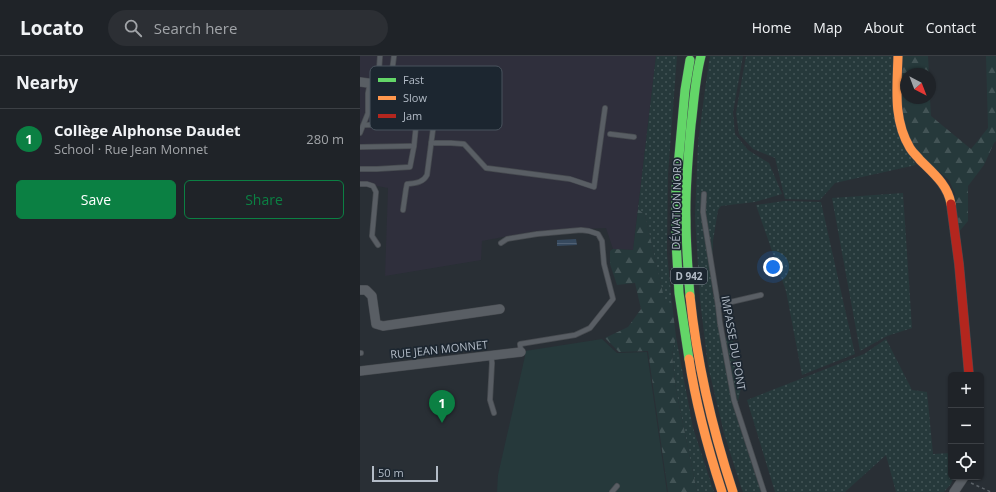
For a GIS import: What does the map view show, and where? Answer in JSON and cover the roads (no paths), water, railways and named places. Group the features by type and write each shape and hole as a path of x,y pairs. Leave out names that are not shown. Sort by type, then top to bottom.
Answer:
{"main road":[{"name":"DÉVIATION NORD","path":"691,56 685,90 676,189 676,241 679,293 688,361 698,409 711,459 722,492"},
{"name":"DÉVIATION NORD","path":"701,56 698,68 690,140 686,211 688,274 693,326 700,370 711,420 733,492"},
{"path":"898,56 899,122 904,137 911,150 945,186 950,197 959,264 969,372"}],"street":[{"path":"360,82 370,83"},
{"path":"360,290 366,290 372,296 376,324 383,326 500,309"},
{"name":"RUE JEAN MONNET","path":"360,371 521,352"},
{"path":"954,492 963,480"}],"lane":[{"path":"378,66 380,56"},
{"path":"393,66 394,56"},
{"path":"360,133 368,113 368,93 370,90"},
{"path":"431,143 464,144 486,168 570,179 594,187 606,108"},
{"path":"364,125 370,125"},
{"path":"360,169 410,167 415,130"},
{"path":"403,210 407,184 417,183 424,180 427,176 433,130"},
{"path":"610,134 634,137"},
{"path":"360,146 414,146"},
{"path":"360,184 373,186 376,192 372,236 378,245"},
{"name":"IMPASSE DU PONT","path":"704,194 703,212 720,323 734,400 764,492"},
{"path":"501,244 507,239 537,234 581,230 598,234 602,241 604,264 613,299 590,328 575,335 520,344 521,352"},
{"path":"718,305 761,295"},
{"path":"491,355 490,400 494,413"},
{"path":"612,492 617,486"}],"water":[{"path":"576,239 577,245 557,246 557,240"}],"place":[{"name":"Collège Alphonse Daudet","path":"442,423"}]}
